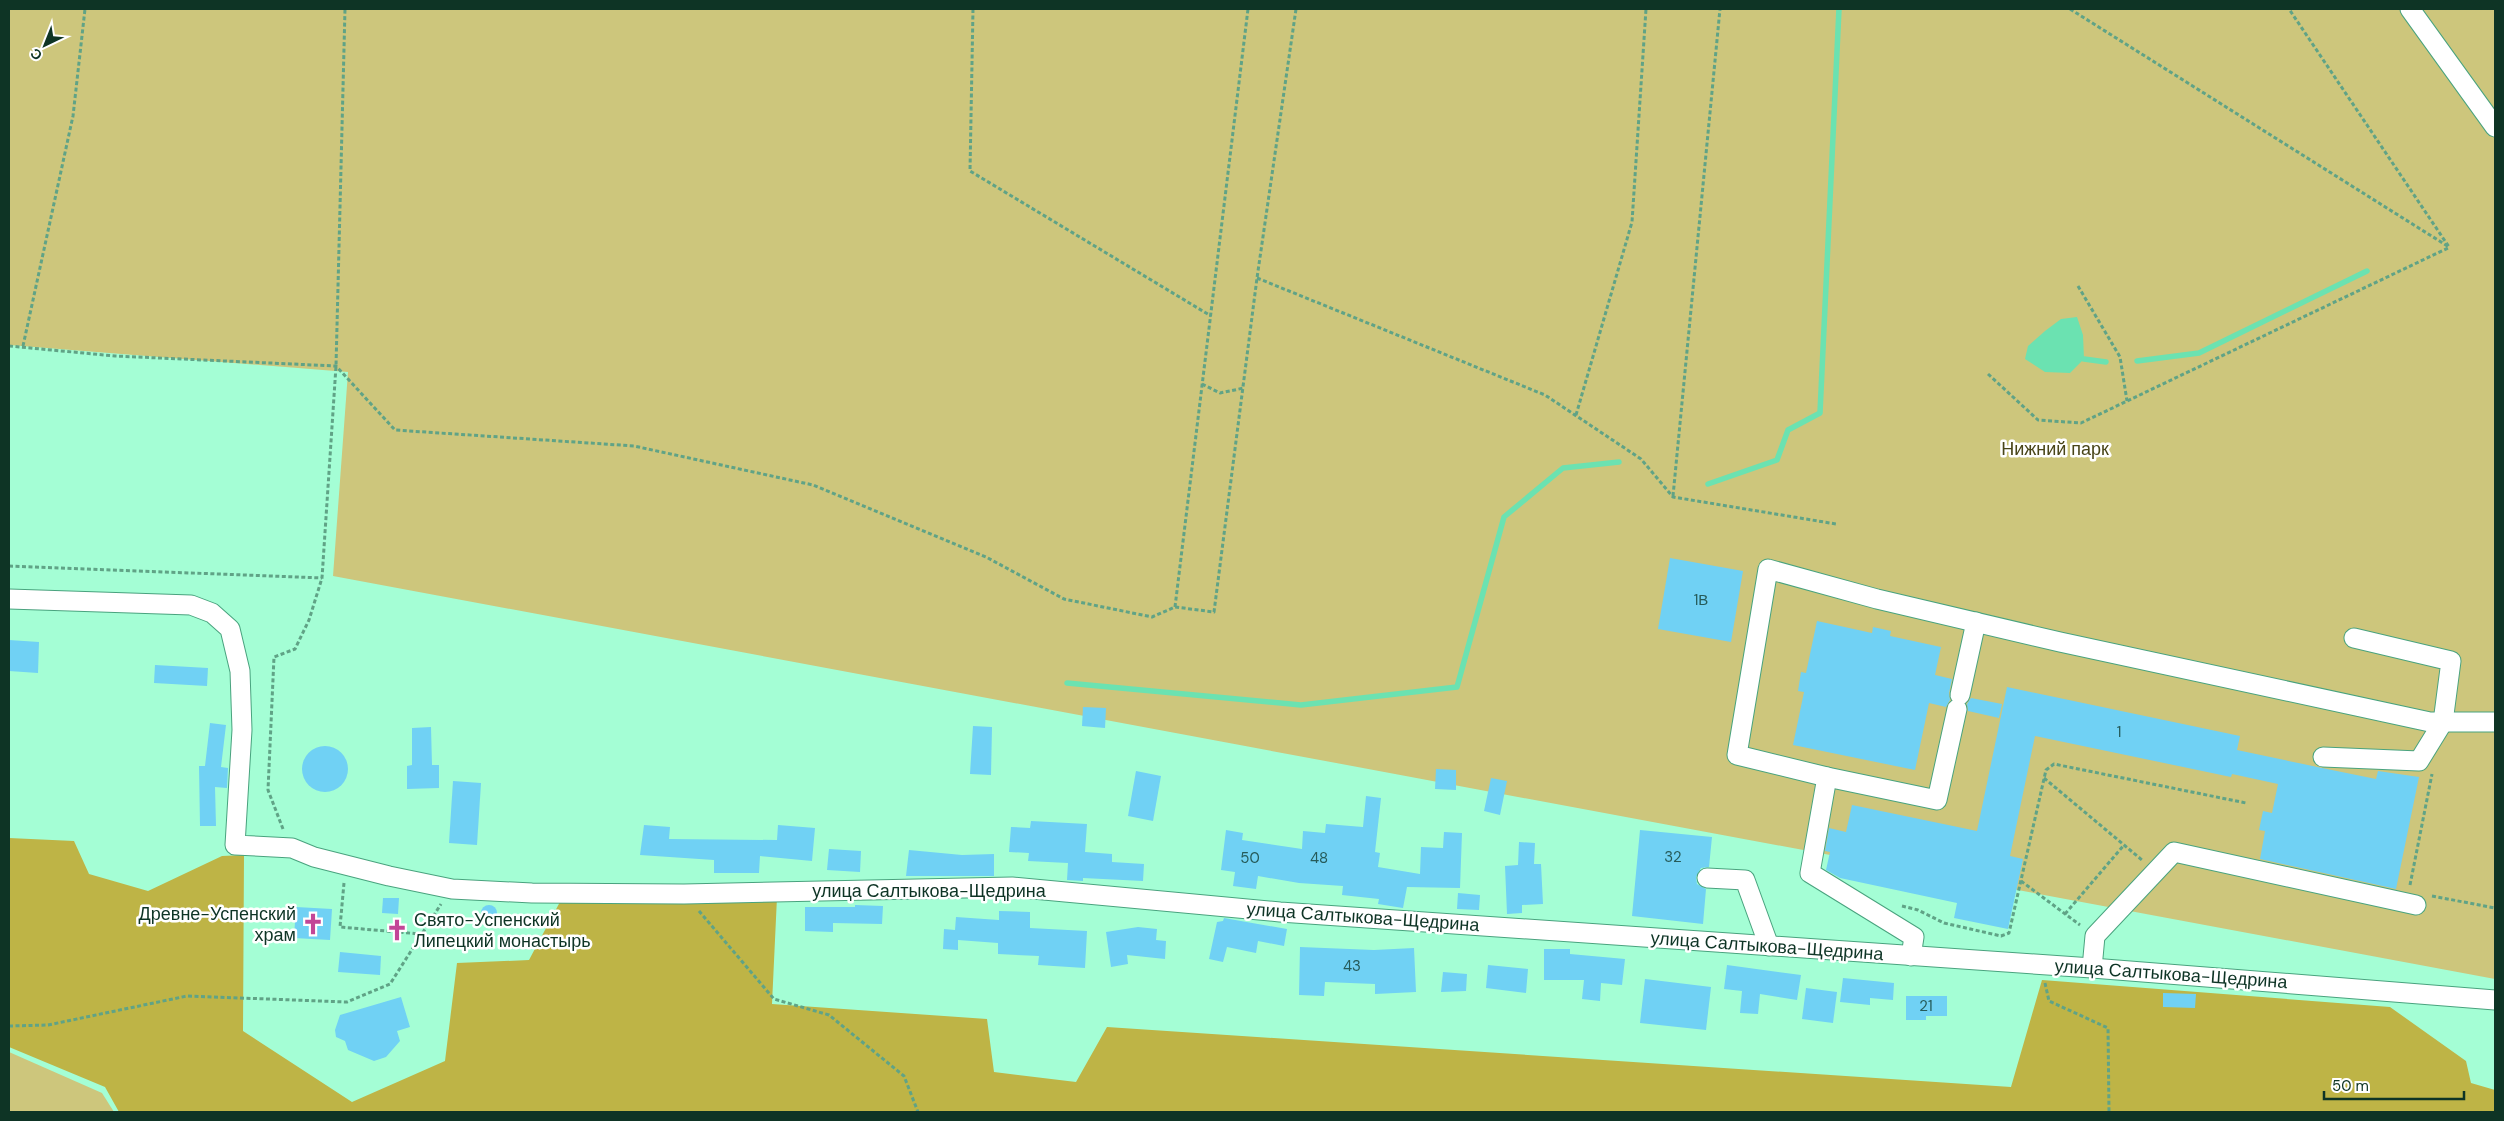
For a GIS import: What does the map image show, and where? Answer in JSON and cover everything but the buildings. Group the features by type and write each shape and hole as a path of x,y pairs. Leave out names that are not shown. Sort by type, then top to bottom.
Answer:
{"street":[{"path":"2410,9 2495,128"},
{"path":"1976,622 1937,800 1827,777 1737,755 1768,569 1876,599 2430,722 2495,722"},
{"name":"улица Салтыкова-Щедрина","path":"9,599 190,605 212,613 230,629 240,671 242,730 234,845 292,848 314,856 381,874 452,889 532,893 684,894 1012,888 1280,912 2092,968 2495,1000"},
{"path":"2323,757 2418,761 2443,722 2451,662 2354,638"},
{"path":"1827,777 1810,873 1914,937 1912,956"},
{"path":"2092,968 2094,936 2174,852 2417,901"},
{"path":"1708,878 1744,880 1769,946"}],"path":[{"path":"23,346 73,116 85,9"},
{"path":"292,848 268,790 274,657 295,649 309,620 322,578 336,366 344,9"},
{"path":"973,9 970,171 1211,316"},
{"path":"1175,607 1248,9"},
{"path":"9,346 114,356 336,366 395,430 634,446 812,485 986,557 1064,599 1152,617 1175,607 1214,612 1257,278 1296,9"},
{"path":"1576,415 1632,222 1646,9"},
{"path":"1673,497 1720,9"},
{"path":"2070,9 2449,247"},
{"path":"2289,9 2449,247"},
{"path":"1988,374 2038,420 2081,423 2449,247"},
{"path":"1257,278 1546,395 1641,459 1673,497 1836,524"},
{"path":"2078,286 2120,357 2127,401"},
{"path":"1202,384 1220,392 1244,388"},
{"path":"9,566 322,578"},
{"path":"1893,924 1901,906 1918,910 1944,923 2001,936 2010,933 2046,770 2054,764 2246,803"},
{"path":"2433,769 2417,901 2495,908"},
{"path":"2044,778 2156,871"},
{"path":"2021,881 2065,914 2124,845"},
{"path":"344,879 340,927 420,934"},
{"path":"9,1026 48,1024 188,996 347,1002 390,984 420,934 452,889"},
{"path":"684,894 774,999 829,1015 904,1076 918,1112"},
{"path":"2042,965 2049,1001 2108,1028 2109,1112"}],"green space":[{"name":"Нижний парк","path":"9,9 2495,9 2495,979 333,576 348,372 9,345"},
{"path":"9,1052 102,1093 114,1112 9,1112"}],"shaded area":[{"path":"2077,317 2083,335 2084,359 2070,373 2045,372 2025,359 2028,346 2045,331 2061,319"},
{"path":"9,838 74,841 89,874 148,891 222,856 244,855 243,1031 352,1102 445,1061 457,963 529,960 561,900 777,897 772,1004 987,1019 994,1072 1076,1082 1107,1027 2011,1087 2042,980 2390,1007 2466,1061 2471,1083 2495,1090 2495,1112 119,1112 105,1087 9,1047"}],"waterway":[{"path":"1708,484 1777,460 1788,430 1820,413 1839,9"},
{"path":"2137,361 2199,353 2367,271"},
{"path":"2084,359 2106,362"},
{"path":"1067,683 1301,705 1457,687 1504,517 1563,468 1619,462"}],"place":[{"name":"Древне-Успенский храм","path":"313,924"},
{"name":"Свято-Успенский Липецкий монастырь","path":"397,930"}]}
